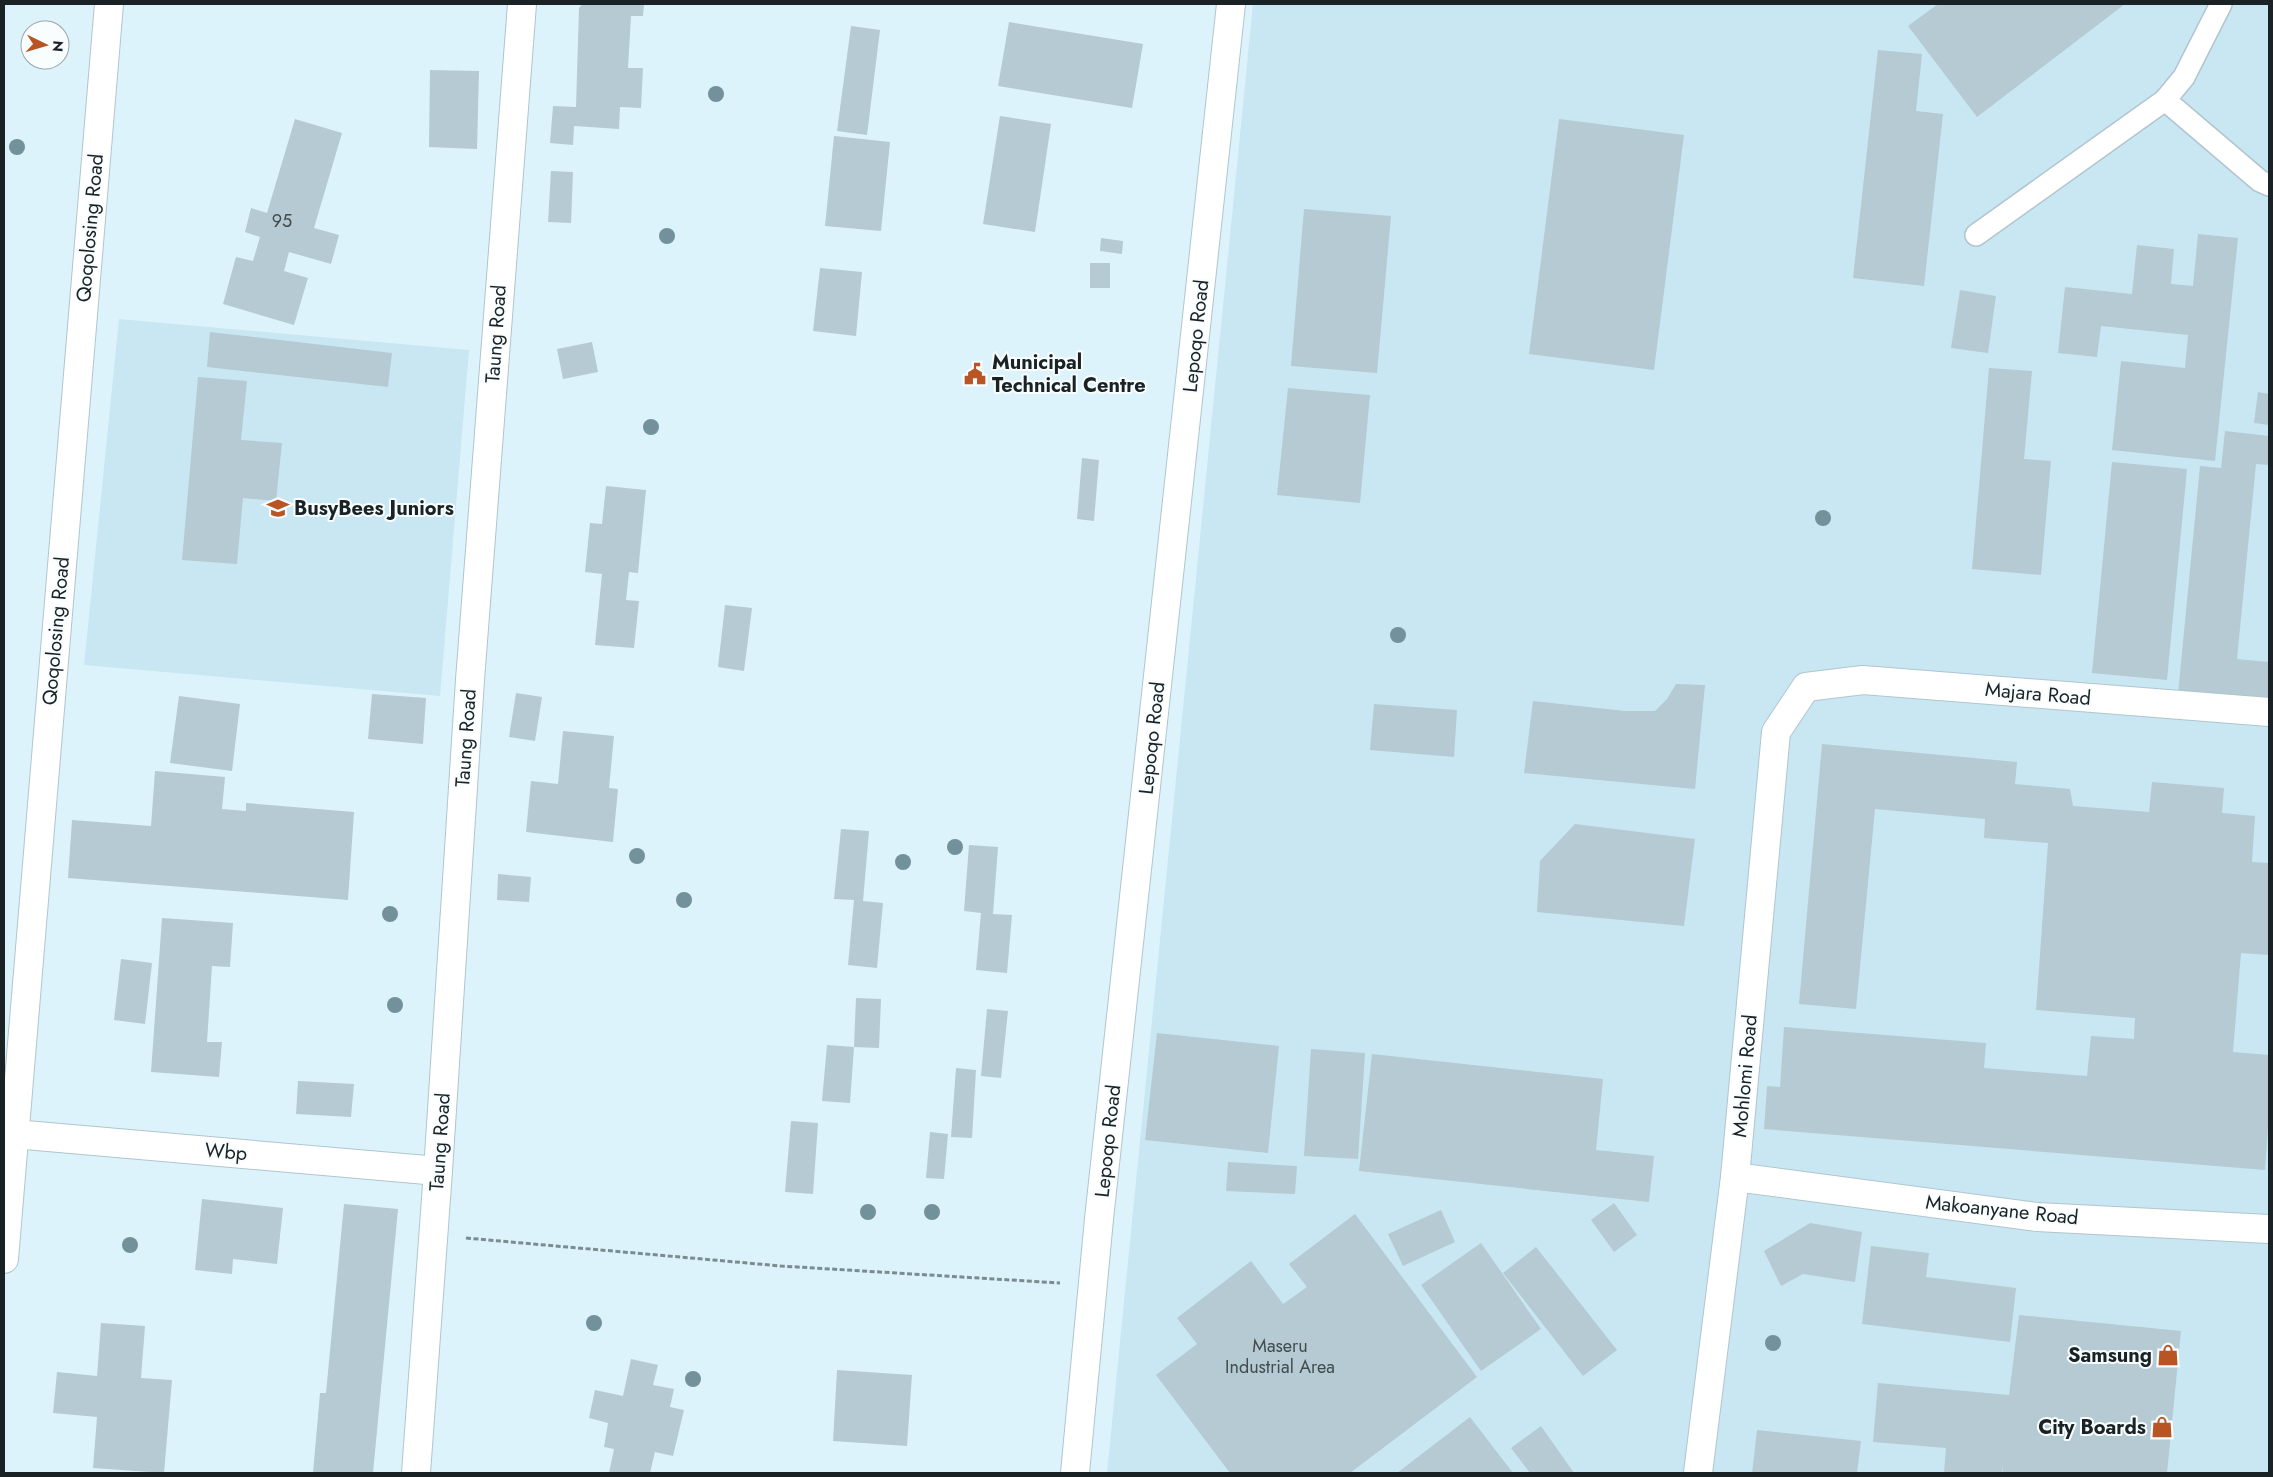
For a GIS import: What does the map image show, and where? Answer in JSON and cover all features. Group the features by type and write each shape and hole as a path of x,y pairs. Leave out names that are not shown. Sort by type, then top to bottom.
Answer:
{"street":[{"name":"Qoqolosing Road","path":"4,1259 109,4"},
{"name":"Taung Road","path":"416,1473 470,680 522,4"},
{"name":"Lepoqo Road","path":"1075,1473 1093,1285 1231,4"},
{"name":"Majara Road","path":"1806,687 1863,680 2269,712"},
{"name":"Mohlomi Road","path":"1698,1473 1735,1177 1776,732 1806,687"},
{"name":"Wbp","path":"14,1134 438,1171"},
{"name":"Makoanyane Road","path":"1735,1177 2037,1217 2269,1229"}],"lane":[{"path":"1976,235 2164,100 2184,77 2221,4"},
{"path":"2164,100 2260,181 2269,185"}],"path":[{"path":"432,1235 782,1266 1093,1285"}],"shaded area":[{"path":"1253,4 2269,4 2269,1473 1107,1473"},
{"name":"BusyBees Juniors","path":"119,319 469,350 440,696 84,665"}],"building":[{"path":"582,4 644,4 643,16 631,16 628,68 643,68 641,108 620,107 619,129 574,126 573,145 550,143 553,106 576,107 579,8"},
{"path":"1938,4 2125,4 1977,117 1908,26"},
{"path":"1009,22 1143,44 1132,108 998,86"},
{"path":"851,26 880,30 867,135 837,131"},
{"path":"1878,50 1922,54 1916,111 1943,114 1924,286 1853,278"},
{"path":"430,70 479,71 477,149 429,147"},
{"path":"1000,116 1051,124 1035,232 983,224"},
{"path":"295,119 342,133 314,228 339,235 331,264 289,252 284,271 308,278 294,325 223,304 236,257 253,261 260,237 245,232 251,208 267,213"},
{"path":"1559,119 1684,135 1654,370 1529,354"},
{"path":"834,136 890,142 881,231 825,226"},
{"path":"551,171 573,172 571,223 548,222"},
{"path":"1304,209 1391,216 1377,373 1291,366"},
{"path":"2198,234 2238,238 2215,461 2112,450 2121,361 2185,368 2188,335 2101,326 2097,357 2058,353 2065,287 2132,294 2137,245 2174,249 2171,284 2193,286"},
{"path":"1101,238 1123,241 1122,254 1100,251"},
{"path":"1090,263 1110,263 1110,288 1090,288"},
{"path":"820,268 862,272 856,336 813,331"},
{"path":"1960,290 1996,296 1988,353 1951,348"},
{"path":"210,332 392,353 388,387 207,367"},
{"path":"592,342 598,372 563,379 557,349"},
{"path":"1989,368 2032,371 2024,459 2051,461 2041,575 1972,569"},
{"path":"198,377 247,381 241,440 282,443 276,501 243,498 237,564 182,560"},
{"path":"1288,388 1370,395 1360,503 1277,495"},
{"path":"2258,392 2269,394 2269,425 2254,423"},
{"path":"2225,431 2269,436 2269,465 2256,464 2237,659 2269,662 2269,703 2178,694 2200,466 2221,468"},
{"path":"1082,458 1099,460 1094,521 1077,519"},
{"path":"2112,462 2187,469 2167,680 2092,673"},
{"path":"606,486 646,490 638,573 629,572 626,600 639,601 634,648 595,645 602,574 585,572 590,523 602,524"},
{"path":"725,605 752,608 744,671 718,667"},
{"path":"1676,684 1705,685 1695,789 1524,773 1533,701 1625,711 1655,711 1667,699"},
{"path":"516,693 542,697 535,741 509,737"},
{"path":"372,694 426,698 423,744 368,739"},
{"path":"179,696 240,704 232,771 170,763"},
{"path":"1374,704 1457,710 1454,757 1370,750"},
{"path":"563,731 614,736 609,788 618,789 613,842 526,832 531,781 558,784"},
{"path":"1822,744 2017,762 2015,784 2070,789 2073,806 2149,812 2152,782 2224,788 2222,813 2255,816 2252,862 2269,863 2269,955 2241,953 2233,1052 2269,1055 2269,1114 2265,1170 1764,1129 1767,1086 1780,1087 1784,1027 1986,1043 1984,1068 2087,1076 2091,1036 2134,1039 2135,1018 2036,1010 2048,843 1984,838 1985,819 1875,809 1856,1009 1799,1004"},
{"path":"155,771 225,777 222,809 246,811 246,803 354,812 348,900 68,878 72,820 151,826"},
{"path":"1575,824 1695,839 1684,926 1537,912 1540,861"},
{"path":"841,829 869,831 863,901 883,903 877,968 848,965 854,900 834,899"},
{"path":"969,845 998,847 993,914 1012,915 1007,973 976,970 981,913 964,911"},
{"path":"498,874 531,877 529,902 497,900"},
{"path":"162,918 233,923 230,967 212,966 207,1042 222,1042 219,1077 151,1072"},
{"path":"121,959 152,963 145,1024 114,1020"},
{"path":"856,998 881,999 879,1048 854,1047"},
{"path":"987,1009 1008,1011 1001,1078 981,1076"},
{"path":"1157,1033 1279,1046 1268,1153 1145,1140"},
{"path":"827,1045 854,1047 850,1103 822,1101"},
{"path":"1311,1049 1365,1053 1358,1159 1304,1156"},
{"path":"1372,1054 1603,1079 1596,1150 1654,1156 1649,1202 1359,1171"},
{"path":"956,1068 976,1070 972,1138 951,1137"},
{"path":"298,1081 354,1084 351,1117 296,1114"},
{"path":"791,1121 818,1123 813,1194 785,1192"},
{"path":"930,1132 948,1134 944,1179 926,1178"},
{"path":"1228,1162 1297,1166 1295,1194 1226,1191"},
{"path":"202,1199 283,1208 277,1264 233,1259 232,1274 195,1270"},
{"path":"1614,1203 1637,1235 1614,1252 1591,1220"},
{"path":"344,1204 398,1209 373,1473 313,1473 320,1393 326,1393"},
{"path":"1441,1210 1455,1242 1403,1266 1388,1234"},
{"path":"1355,1214 1477,1377 1350,1473 1230,1473 1156,1375 1197,1344 1177,1318 1251,1261 1283,1304 1307,1287 1289,1264"},
{"path":"1810,1223 1862,1232 1855,1282 1803,1274 1781,1286 1764,1251"},
{"path":"1481,1243 1541,1329 1481,1371 1421,1285"},
{"path":"1871,1246 1929,1253 1926,1277 2016,1288 2010,1342 1862,1324"},
{"path":"1536,1247 1617,1350 1583,1376 1503,1273"},
{"path":"2019,1315 2181,1331 2167,1473 2003,1473 2002,1466 2002,1473 1944,1473 1946,1448 1873,1442 1878,1383 2009,1395"},
{"path":"101,1323 145,1326 141,1378 172,1380 164,1473 93,1468 97,1417 53,1413 57,1372 97,1376"},
{"path":"631,1359 658,1365 653,1385 674,1389 670,1407 684,1410 673,1456 655,1452 650,1473 609,1473 614,1449 604,1447 608,1423 589,1418 595,1390 623,1396"},
{"path":"837,1370 912,1375 907,1446 833,1441"},
{"path":"1470,1417 1513,1473 1397,1473"},
{"path":"1541,1426 1574,1473 1530,1473 1511,1448"},
{"path":"1757,1430 1861,1441 1857,1473 1752,1473"}],"place":[{"name":"Municipal Technical Centre","path":"975,374"},
{"name":"BusyBees Juniors","path":"278,508"},
{"name":"Samsung","path":"2168,1355"},
{"name":"City Boards","path":"2162,1427"}]}
